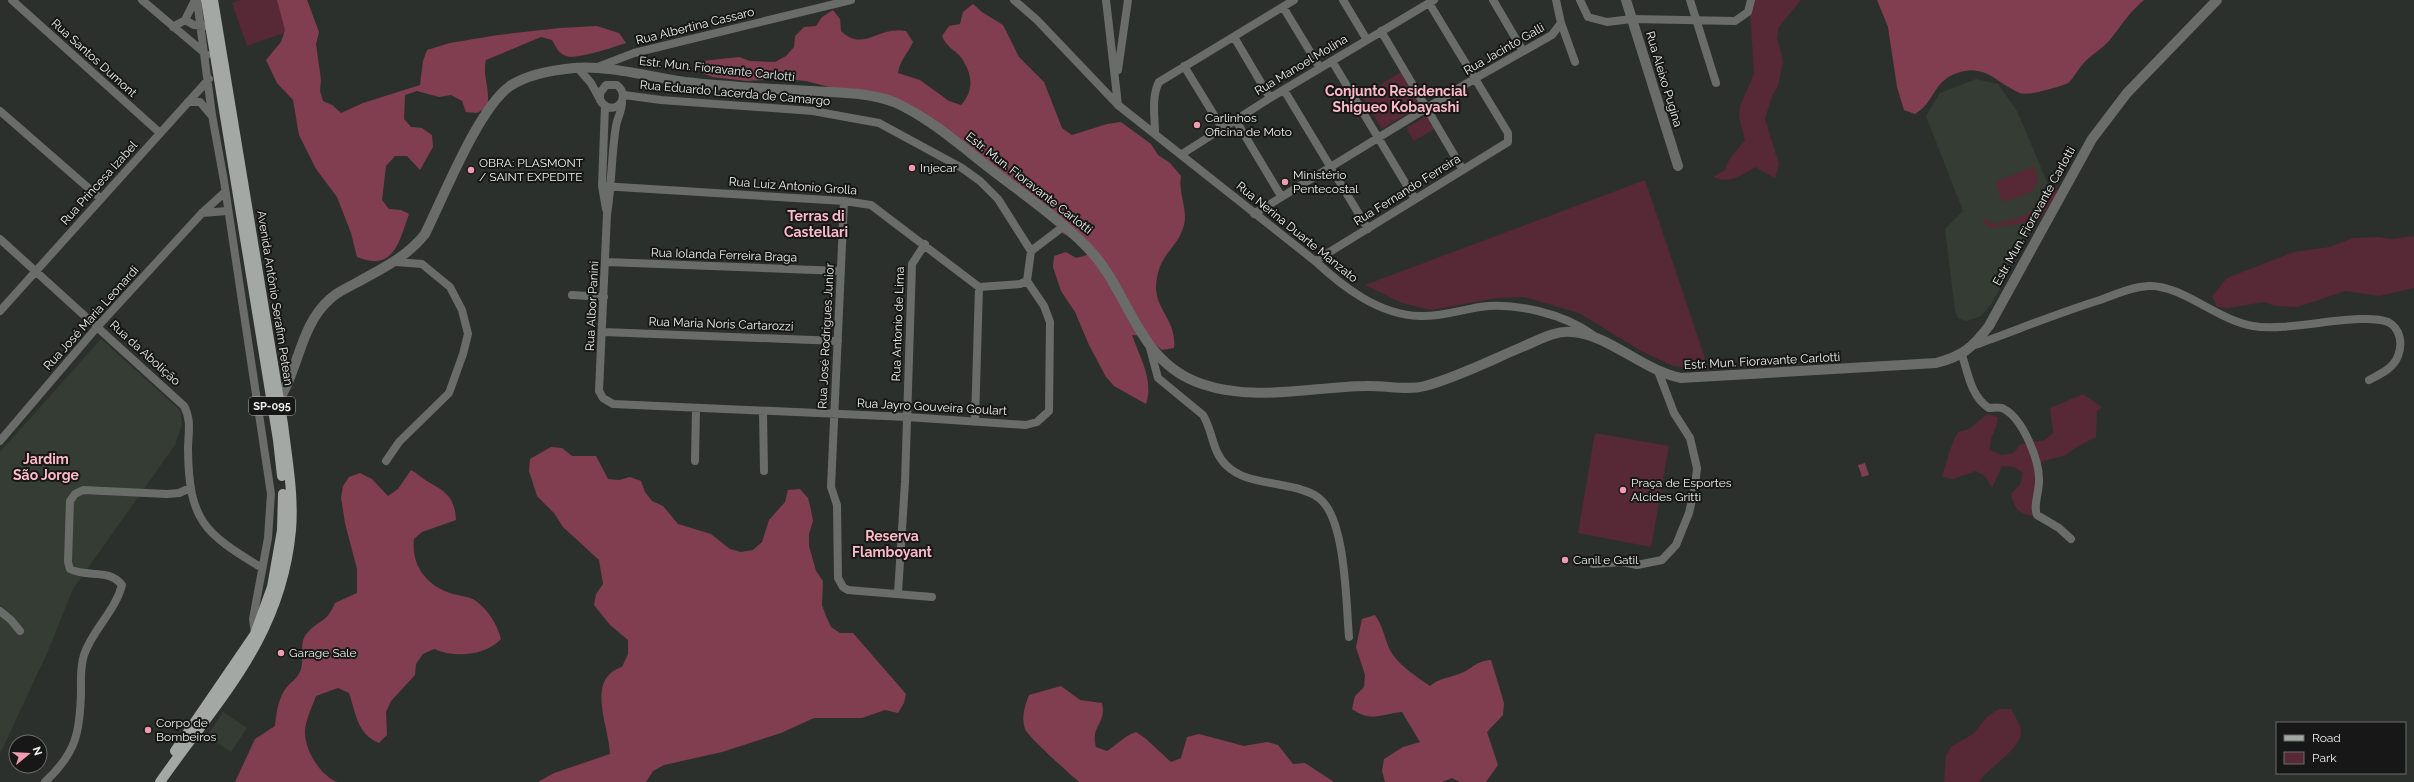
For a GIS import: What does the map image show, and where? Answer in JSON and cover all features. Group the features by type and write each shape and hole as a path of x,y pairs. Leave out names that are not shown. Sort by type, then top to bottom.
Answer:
{"main road":[{"name":"Avenida Antônio Serafim Petean","path":"154,782 255,634 272,587 282,530 284,491 275,378 206,0"},
{"name":"Avenida Antônio Serafim Petean","path":"160,782 243,670 260,640 272,611 284,569 291,529 287,453 276,404 217,71 210,55 210,25 213,0"}],"street":[{"name":"Rua Santos Dumont","path":"12,0 160,133"},
{"path":"142,0 173,27 210,55"},
{"path":"173,27 185,20 196,0"},
{"name":"Avenida Antônio Serafim Petean","path":"196,0 210,25"},
{"name":"Rua Albertina Cassaro","path":"593,68 634,53 851,0"},
{"path":"1014,0 1038,20 1118,105"},
{"path":"1106,0 1117,76 1118,105"},
{"path":"1155,134 1156,88 1159,82 1294,0"},
{"path":"1343,0 1367,40"},
{"path":"1493,0 1523,51"},
{"path":"1556,0 1560,25 1575,62"},
{"path":"1580,0 1588,17 1594,21 1607,22 1632,19 1726,22 1742,18 1748,12 1751,0"},
{"name":"Rua Aleixo Pugina","path":"1626,0 1678,166"},
{"path":"1690,0 1716,83"},
{"name":"Estr. Mun. Fioravante Carlotti","path":"276,404 291,373 310,326 330,298 396,262 417,244 425,234 482,118 498,97 512,84 537,74 577,68 593,68 688,82 862,94 892,101 928,121 1064,226 1102,264 1150,348 1166,366 1182,377 1207,386 1245,392 1282,393 1350,386 1416,388 1425,386 1562,332 1582,334 1605,343 1658,371 1681,378 1706,378 1936,364 1962,355 1975,344 1989,326 2092,139 2127,93 2217,0"},
{"path":"1117,76 1131,1"},
{"path":"1431,2 1474,79"},
{"name":"Rua Manoel Molina","path":"1182,154 1270,98 1431,2"},
{"path":"1283,7 1320,68"},
{"path":"185,20 210,25"},
{"name":"Rua Jacinto Galli","path":"1254,214 1281,196 1330,168 1474,79 1552,35 1560,25"},
{"path":"1381,31 1463,170"},
{"path":"1234,37 1270,98"},
{"name":"Avenida Antônio Serafim Petean","path":"210,55 208,81 212,116 271,494 268,538 253,619 255,634"},
{"path":"1332,61 1415,199"},
{"path":"1184,66 1222,128"},
{"path":"577,68 590,82 602,103 612,108 622,95"},
{"name":"Rua Princesa Izabel","path":"0,311 217,71"},
{"path":"607,214 612,188 616,125 622,111 620,72"},
{"name":"Rua Fernando Ferreira","path":"1314,261 1505,145 1509,138 1474,79"},
{"path":"607,214 602,186 601,89 606,85 613,84 622,95"},
{"path":"1284,90 1368,229"},
{"name":"Rua Eduardo Lacerda de Camargo","path":"622,95 661,100 813,111 879,122 962,168 980,181 998,199 1031,251"},
{"path":"188,102 200,102 212,116"},
{"name":"Rua Nerina Duarte Manzato","path":"1118,105 1182,154 1254,214 1314,261 1340,284 1358,296 1404,314 1421,316 1482,307 1513,308 1566,319 1582,327 1605,343"},
{"path":"0,111 101,199"},
{"path":"1236,119 1281,196"},
{"name":"Rua Luiz Antonio Grolla","path":"602,186 612,188 844,201 870,205 925,244 979,287"},
{"name":"Rua José Maria Leonardi","path":"0,441 98,326 202,213 224,193"},
{"name":"Rua José Rodrigues Junior","path":"844,201 831,487 837,505 837,572 840,583 848,590 932,597"},
{"path":"202,213 227,211"},
{"name":"Rua Albor Panini","path":"603,398 600,391 607,214"},
{"path":"975,421 979,287 1020,284 1027,281 1031,251 1064,226"},
{"name":"Rua da Abolição","path":"0,239 35,272 98,326 184,406 189,415 190,427 188,444 190,488"},
{"name":"Rua Antonio de Lima","path":"898,593 905,482 912,264 925,244"},
{"path":"386,461 399,442 450,393 468,334 462,310 450,287 422,264 396,262"},
{"name":"Rua Iolanda Ferreira Braga","path":"606,262 841,271"},
{"name":"Rua Jayro Gouveira Goulart","path":"603,398 613,404 907,417 1026,425 1037,422 1049,411 1050,322 1044,306 1027,281"},
{"path":"1975,344 2136,288 2151,286 2177,292 2225,318 2257,327 2352,319 2374,319 2387,321 2395,327 2399,335 2401,344 2398,356 2392,365 2369,380"},
{"path":"572,295 604,297"},
{"name":"Rua Maria Noris Cartarozzi","path":"603,332 838,341"},
{"path":"1150,348 1158,378 1203,415 1208,423 1214,446 1226,464 1254,480 1285,486 1313,494 1326,505 1334,522 1340,548 1349,637"},
{"path":"1962,355 1973,388 1979,399 1989,408 2002,408 2008,413 2025,433 2034,452 2038,467 2037,516 2059,528 2071,539"},
{"path":"1593,564 1623,562 1637,565 1662,560 1676,545 1689,513 1695,487 1697,468 1690,438 1674,414 1658,371"},
{"path":"275,378 282,379 291,373"},
{"path":"695,461 696,408"},
{"path":"764,411 764,471"},
{"path":"45,782 60,768 74,746 80,715 81,665 84,653 119,597 122,585 118,580 109,575 79,573 70,569 68,562 70,501 75,494 83,490 167,494 179,493 190,488 193,505 214,537 224,545 262,568"},
{"path":"0,611 11,620 20,631"}],"shaded area":[{"path":"277,0 307,0 319,32 316,44 321,80 320,91 323,101 332,105 341,113 363,103 420,85 423,61 427,50 450,43 498,35 560,28 597,26 619,33 626,43 571,57 561,53 552,40 541,37 486,60 485,72 488,95 487,107 477,113 466,112 462,101 451,95 439,97 417,91 405,95 404,119 411,127 422,128 432,135 433,147 420,170 407,156 395,156 386,166 382,200 389,209 401,210 409,214 402,235 393,252 379,261 369,261 357,257 351,233 337,197 316,169 299,135 293,100 277,83 266,60 281,42 285,30"},
{"path":"1877,0 2144,0 2129,15 2108,42 2081,66 2068,83 2044,91 2024,94 1984,73 1967,71 1957,73 1943,81 1922,109 1915,114 1904,110 1897,87 1888,27"},
{"path":"973,4 982,12 1003,25 1019,57 1044,82 1062,128 1072,135 1107,124 1121,122 1151,144 1158,155 1170,163 1181,176 1180,182 1185,213 1184,225 1177,241 1163,260 1157,276 1156,288 1159,303 1170,323 1174,339 1174,348 1162,350 1144,336 1132,335 1147,378 1148,395 1146,404 1114,386 1106,377 1089,345 1075,312 1061,291 1053,267 1054,256 1066,252 1076,258 1087,255 1072,238 1062,233 1057,222 902,106 806,81 784,79 747,81 713,77 702,73 703,61 739,57 750,61 775,62 786,56 794,47 795,36 804,27 816,26 822,17 833,10 840,19 841,31 849,37 864,39 896,30 906,31 913,42 902,60 898,73 920,80 949,101 961,105 970,90 969,73 962,58 948,45 942,36 949,26 960,24 963,12"},
{"path":"1976,79 1998,84 2017,111 2052,194 1992,303 1981,316 1966,321 1958,318 1955,311 1945,229 1963,211 1926,116 1940,93"},
{"path":"101,339 180,410 182,425 175,445 73,589 48,651 0,754 0,452"},
{"path":"551,447 562,448 572,456 596,456 608,479 619,480 630,477 641,481 645,492 652,501 663,506 678,524 711,534 730,549 741,552 753,550 762,542 769,520 785,502 788,490 800,489 808,498 811,510 813,521 809,534 809,546 816,571 823,581 822,605 826,616 831,627 840,633 853,633 906,694 904,703 898,713 885,710 862,718 814,718 781,733 722,752 664,765 653,771 646,782 538,782 554,773 610,754 602,704 602,692 604,682 611,673 622,667 628,654 628,640 610,625 594,605 596,594 603,584 599,560 563,527 554,513 537,496 529,471 530,459"},
{"path":"1865,463 1869,475 1862,477 1858,465"},
{"path":"411,470 426,481 438,487 450,498 454,507 456,520 422,532 414,539 415,557 422,573 434,585 441,589 473,599 481,605 492,618 501,639 487,649 469,654 451,654 434,649 423,654 416,664 415,675 391,701 386,712 387,735 379,743 366,734 358,722 349,693 338,688 316,696 306,723 306,739 311,754 319,768 331,779 337,782 235,782 255,739 275,726 280,699 286,688 300,672 302,663 302,644 305,636 313,627 328,615 335,603 357,593 357,569 345,523 341,498 343,486 349,477 360,473 372,479 388,496 398,489"},
{"path":"1375,615 1380,623 1393,655 1408,670 1430,686 1441,680 1464,672 1481,662 1491,660 1504,703 1503,715 1487,732 1498,765 1486,782 1460,782 1452,778 1442,782 1385,782 1382,771 1384,759 1403,747 1420,742 1402,712 1371,717 1365,716 1352,709 1355,696 1364,687 1365,675 1356,647 1362,619"},
{"path":"1061,686 1080,700 1102,703 1102,716 1095,734 1095,740 1096,747 1107,751 1124,738 1136,732 1145,738 1171,762 1181,758 1187,737 1199,734 1244,746 1267,742 1278,745 1293,764 1305,763 1334,782 1079,782 1028,734 1023,720 1029,695"},
{"path":"223,712 247,728 231,752 207,736"}],"green space":[{"path":"240,0 291,0 301,27 247,46 232,3"},
{"path":"1752,0 1801,0 1779,27 1777,38 1783,61 1778,86 1772,96 1765,119 1779,164 1775,178 1755,167 1735,178 1725,180 1719,179 1713,177 1725,170 1729,160 1745,140 1739,117 1740,106 1754,74 1750,12"},
{"path":"1401,72 1421,105 1382,129 1362,96"},
{"path":"1426,116 1434,129 1414,141 1406,128"},
{"path":"2034,166 2037,176 2035,188 2031,192 2003,202 1995,182"},
{"path":"1645,180 1709,370 1673,366 1641,351 1579,313 1524,297 1497,298 1431,310 1402,303 1365,285"},
{"path":"2052,187 2059,191 2039,221 1990,228 1983,221 1983,218 1994,224 2014,219 2028,213 2040,203"},
{"path":"2414,236 2414,288 2379,296 2345,291 2298,307 2275,306 2264,302 2228,308 2217,307 2212,296 2227,278 2294,252 2330,247 2353,238 2378,237 2390,239"},
{"path":"2083,394 2102,407 2097,411 2096,437 2075,448 2066,455 2043,461 2037,470 2035,516 2022,513 2014,504 2011,494 2020,485 2023,473 2014,467 2002,466 1992,488 1986,477 1976,471 1953,479 1942,477 1951,448 1958,432 1969,429 1987,414 1998,417 1990,450 2001,455 2013,453 2021,444 2045,440 2053,433 2050,408"},
{"name":"Praça de Esportes Alcides Gritti","path":"1595,433 1669,446 1651,547 1578,533"},
{"path":"1999,709 2011,709 2019,723 2021,732 2015,746 1983,776 1979,782 1944,782 1946,755 1952,746 1973,734 1988,716"}],"place":[{"name":"Carlinhos Oficina de Moto","path":"1197,125"},
{"name":"Injecar","path":"912,168"},
{"name":"OBRA: PLASMONT / SAINT EXPEDITE","path":"471,170"},
{"name":"Ministério Pentecostal","path":"1285,182"},
{"name":"Praça de Esportes Alcides Gritti","path":"1623,490"},
{"name":"Canil e Gatil","path":"1565,560"},
{"name":"Garage Sale","path":"281,653"},
{"name":"Corpo de Bombeiros","path":"148,730"}],"district":[{"name":"Conjunto Residencial Shigueo Kobayashi","path":"1396,100"},
{"name":"Terras di Castellari","path":"816,224"},
{"name":"Jardim São Jorge","path":"46,468"},
{"name":"Reserva Flamboyant","path":"892,544"}]}
